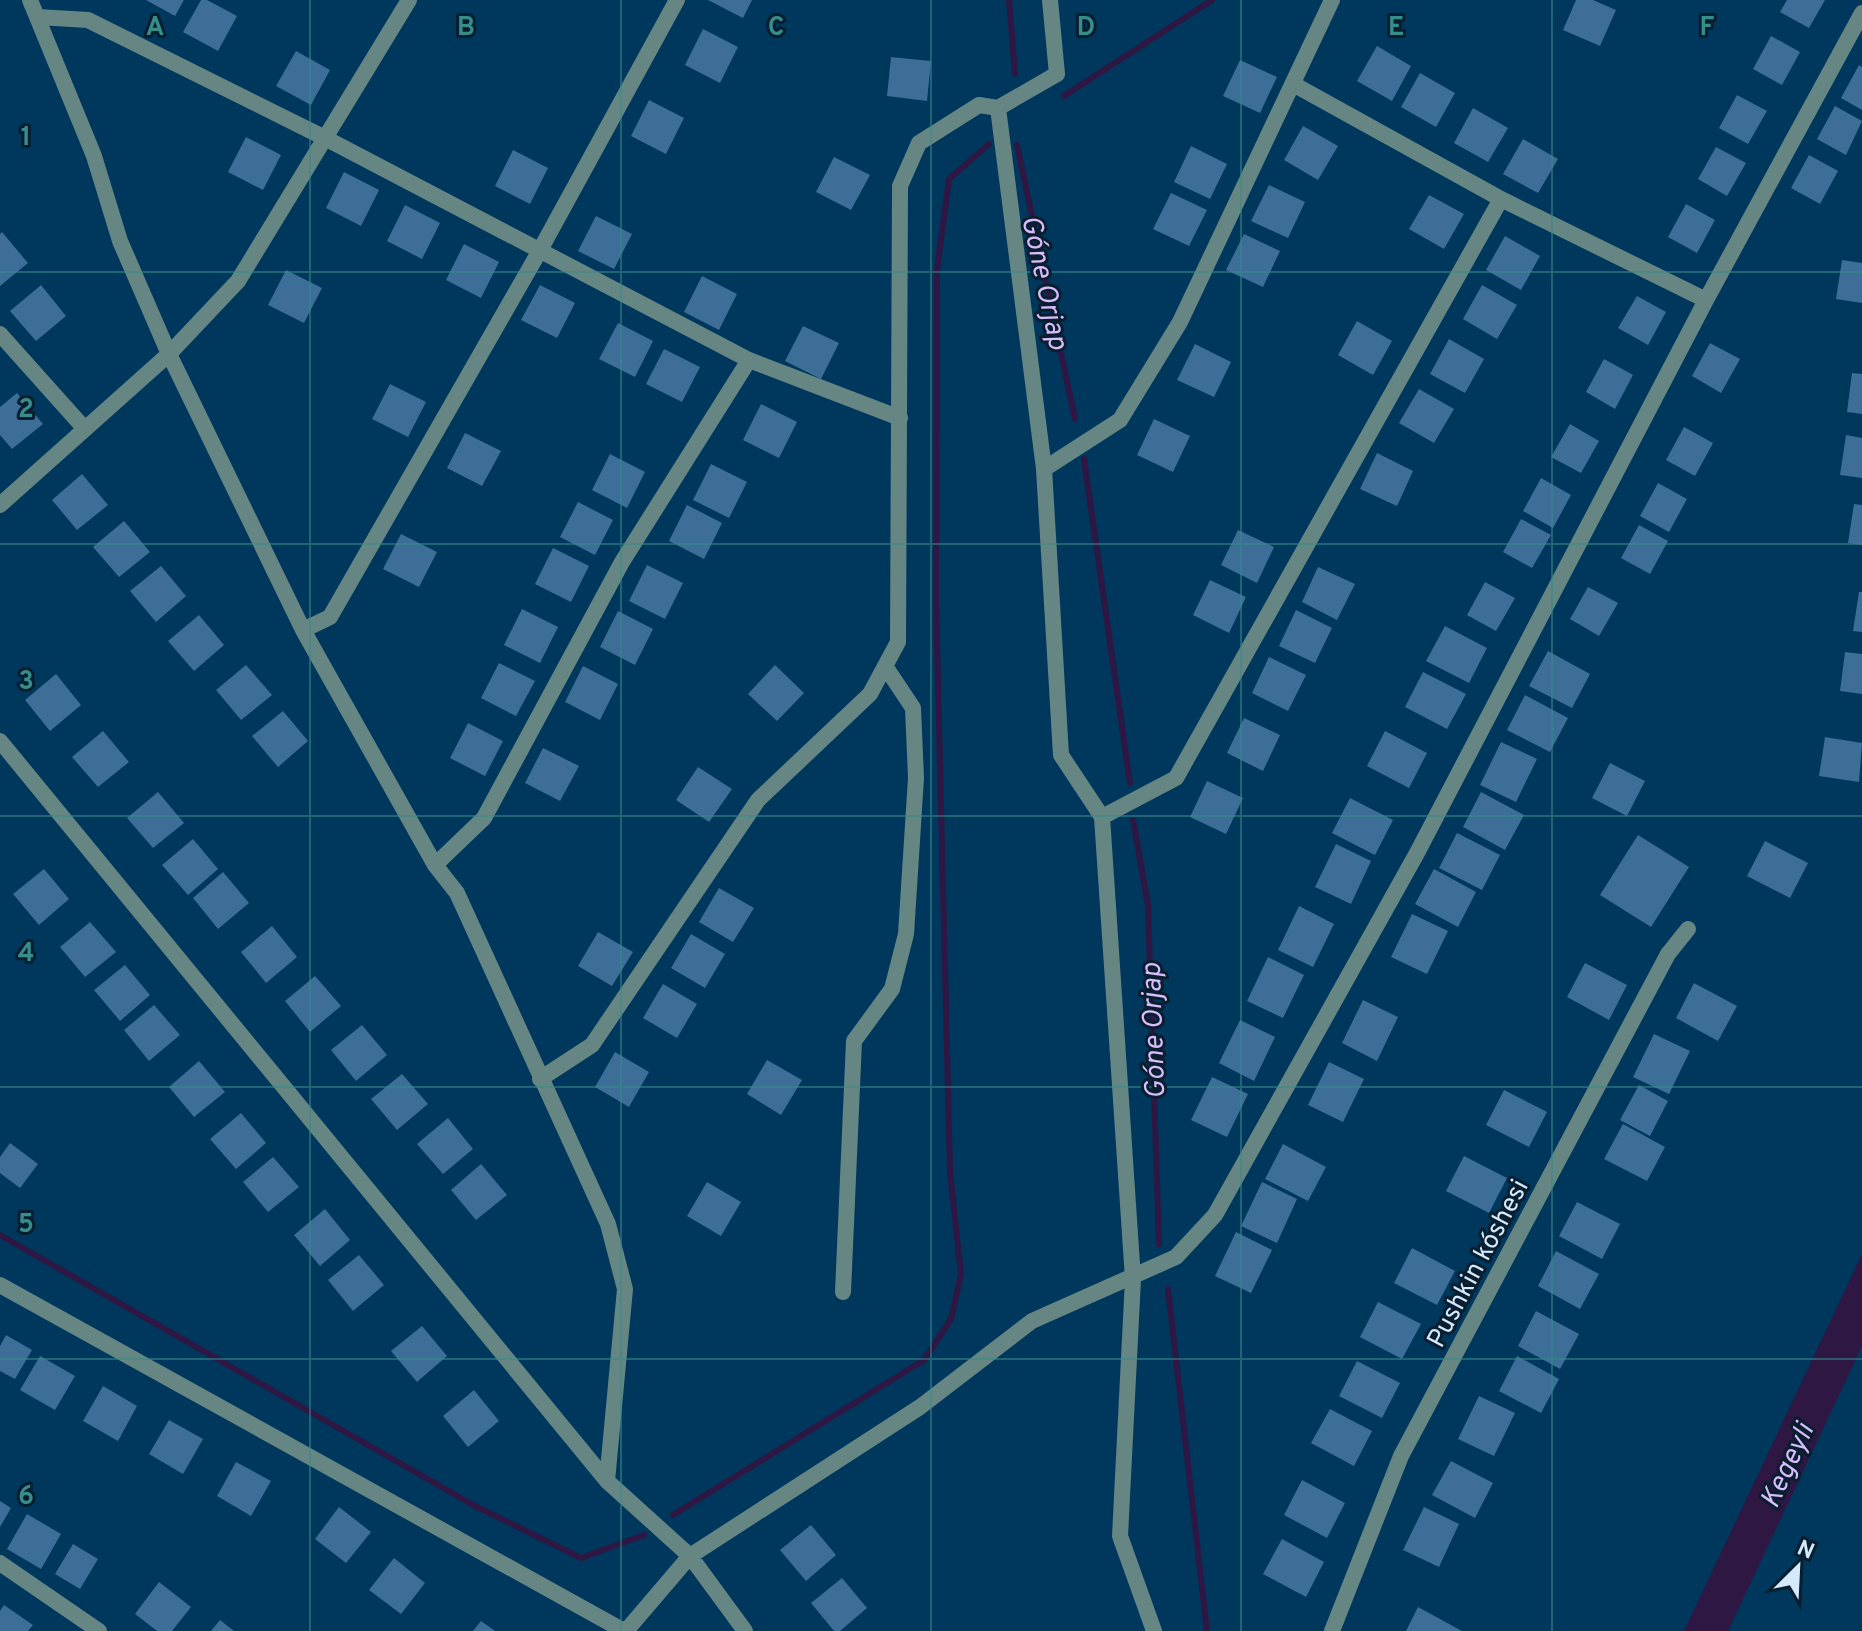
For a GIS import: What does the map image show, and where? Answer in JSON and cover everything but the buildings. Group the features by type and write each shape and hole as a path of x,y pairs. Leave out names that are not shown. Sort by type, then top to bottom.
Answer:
{"street":[{"path":"30,0 94,156 120,241 169,354 303,630 435,865 457,893 608,1224 625,1289 607,1481"},
{"path":"0,505 169,354 238,281 409,0"},
{"path":"303,630 330,617 539,252 677,0"},
{"path":"540,1079 592,1045 758,800 870,694 898,642 900,186 919,143 979,105 998,108 1057,74 1050,0"},
{"path":"1044,469 1120,420 1180,322 1332,0"},
{"path":"0,1285 625,1631 690,1556 920,1407 1032,1321 1133,1279 1176,1257 1215,1215 1417,853 1706,300 1862,13"},
{"path":"38,17 88,20 325,138 749,360 900,418"},
{"path":"1293,84 1501,199 1706,300"},
{"path":"998,108 1044,469 1061,755 1102,817 1133,1279 1120,1536 1154,1631"},
{"path":"1102,817 1176,778 1501,199"},
{"path":"0,334 84,428"},
{"path":"435,865 484,818 622,562 749,360"},
{"path":"843,1292 854,1041 892,989 906,934 916,778 913,708 885,666"},
{"path":"0,741 607,1481 690,1556 745,1631"},
{"name":"Pushkin kóshesi","path":"1332,1631 1401,1456 1668,954 1688,929"},
{"path":"0,1563 99,1631"}],"water":[{"name":"Kegeyli","path":"1862,1254 1862,1346 1728,1631 1684,1631"}],"waterway":[{"name":"Góne Orjap","path":"1009,0 1015,74"},
{"path":"1064,96 1212,0"},
{"path":"673,1515 924,1360 951,1319 961,1274 950,1172 936,602 937,270 949,179 989,144"},
{"name":"Góne Orjap","path":"1017,145 1075,419"},
{"name":"Góne Orjap","path":"1084,459 1130,783"},
{"name":"Góne Orjap","path":"1133,820 1148,905 1159,1244"},
{"path":"0,1235 475,1506 581,1558 644,1535"},
{"name":"Góne Orjap","path":"1168,1289 1207,1631"}]}
